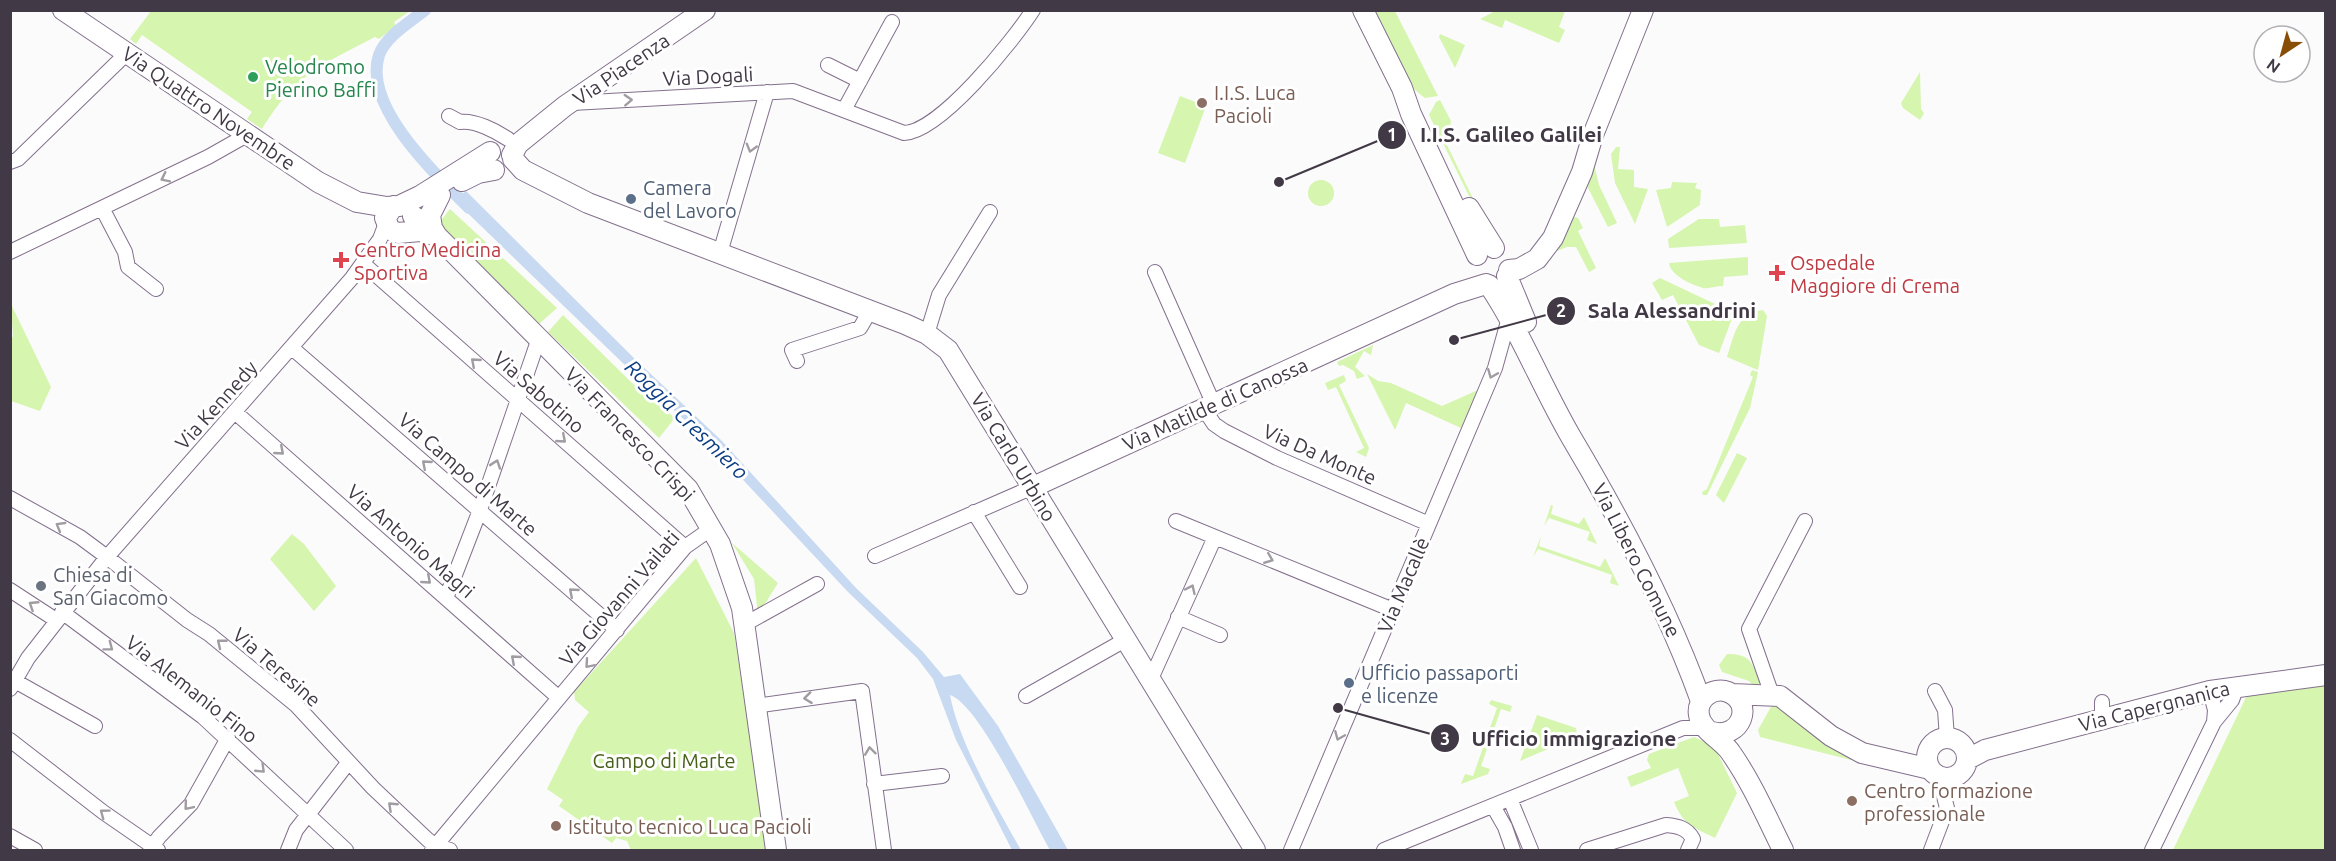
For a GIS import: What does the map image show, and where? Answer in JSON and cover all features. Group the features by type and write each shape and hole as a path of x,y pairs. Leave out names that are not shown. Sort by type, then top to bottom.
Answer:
{"street":[{"name":"Via Quattro Novembre","path":"63,10 318,182 357,202 399,219"},
{"name":"Via Piacenza","path":"502,157 568,104 705,10"},
{"name":"Via Dogali","path":"568,104 793,91 904,133 916,133 957,103 1033,10"},
{"name":"Via Libero Comune","path":"1363,10 1402,88 1411,114 1493,269 1517,304 1581,433 1586,458"},
{"path":"1493,269 1519,269 1537,259 1553,238 1582,172 1593,135 1643,10"},
{"path":"844,110 892,22"},
{"path":"10,162 18,159 127,53"},
{"path":"828,65 860,81"},
{"path":"720,254 767,92"},
{"path":"436,192 430,215 435,232 426,232 399,219 436,192 459,177 478,173 502,157 498,133 466,121 460,122 449,116"},
{"path":"10,252 218,152 247,135"},
{"name":"Via Carlo Urbino","path":"502,157 588,204 927,334 948,350 1255,850"},
{"path":"102,208 125,252 128,267 156,289"},
{"path":"927,334 939,295 990,212"},
{"name":"Via Kennedy","path":"352,278 367,267 399,219"},
{"name":"Via Kennedy","path":"13,685 24,664 107,556 236,413 352,278 380,239 399,219"},
{"name":"Via Francesco Crispi","path":"435,232 688,489 712,528 742,608 776,850"},
{"name":"Via Sabotino","path":"367,267 685,547"},
{"name":"Via Libero Comune","path":"1493,269 1509,318 1572,437 1586,458 1688,661 1700,705 1699,716 1708,730 1725,745 1746,776 1783,850"},
{"name":"Via Matilde di Canossa","path":"875,556 1033,487 1455,294 1493,269"},
{"name":"Via Da Monte","path":"1155,272 1214,424 1224,432 1277,458 1429,524"},
{"path":"797,361 792,350 860,328 870,311"},
{"name":"Via Macallè","path":"1291,850 1495,368 1509,318"},
{"path":"446,598 480,510 538,338"},
{"name":"Via Campo di Marte","path":"292,348 617,630"},
{"name":"Via Antonio Magri","path":"236,413 559,698"},
{"name":"Via Teresine","path":"10,498 80,537 107,556 187,620 209,634 296,705 348,763 434,848"},
{"path":"975,513 1020,587"},
{"path":"1176,521 1393,610"},
{"path":"1384,850 1683,728 1726,734 1739,723 1749,709 1772,695 1749,629 1805,521"},
{"name":"Via Giovanni Vailati","path":"434,848 685,547 712,528"},
{"path":"1150,681 1215,537"},
{"path":"745,624 817,584"},
{"name":"Via Alemanio Fino","path":"10,590 59,616 228,738 346,850"},
{"path":"1178,617 1220,635"},
{"path":"1026,696 1125,640"},
{"name":"Via Libero Comune","path":"1688,661 1741,705 1739,723 1746,776"},
{"name":"Via Capergnanica","path":"1726,692 1772,695 1786,699 1846,746 1878,759 1926,767 1952,778 1963,771 1973,753 2102,710 2237,686 2325,675"},
{"path":"13,685 95,726"},
{"path":"2152,850 2214,722 2232,700 2237,686"},
{"path":"755,706 862,691 884,850"},
{"path":"1935,691 1945,710 1947,738"},
{"path":"2210,691 2215,710 2214,722"},
{"path":"1683,728 1712,692 1726,692"},
{"path":"10,740 153,849 191,804 228,738"},
{"path":"1931,850 1947,808 1926,767 1933,743 1947,738 1959,741 1973,753"},
{"path":"288,850 307,814 348,763"},
{"path":"874,784 942,776"},
{"path":"1510,799 1531,850"},
{"path":"1493,806 1505,827 1513,850"},
{"path":"1587,850 1666,825 1678,826 1689,832 1693,839 1688,850"},
{"path":"1628,850 1635,834"},
{"path":"10,836 35,850"},
{"path":"434,848 450,850"}],"green space":[{"path":"1497,10 1565,11 1559,27 1565,30 1559,43 1505,20 1502,28 1480,19"},
{"name":"Velodromo Pierino Baffi","path":"151,11 410,11 394,22 396,26 379,39 375,37 311,73 286,96 262,129 247,119 252,112 142,35 136,44 130,39"},
{"path":"1371,11 1395,11 1438,96 1425,98 1407,81 1393,58"},
{"path":"1440,34 1465,45 1455,68 1439,37"},
{"path":"1920,72 1921,109 1924,113 1920,120 1903,108 1901,103"},
{"path":"1180,96 1206,106 1185,163 1158,153"},
{"path":"1440,100 1451,121 1447,145 1481,215 1479,216 1429,115 1436,102"},
{"path":"1616,147 1620,147 1618,169 1634,170 1634,187 1648,189 1635,224 1615,183 1611,154"},
{"path":"1594,164 1599,185 1617,223 1608,227 1586,184"},
{"path":"1321,180 1330,184 1334,193 1330,202 1321,206 1312,202 1308,193 1312,184"},
{"path":"1672,182 1697,183 1695,188 1701,190 1700,205 1667,227 1656,190 1671,188"},
{"path":"450,209 557,308 539,324 439,223"},
{"path":"1569,216 1578,218 1583,228 1578,231 1596,268 1589,272 1576,247 1567,247 1549,254"},
{"path":"1699,219 1719,219 1720,227 1745,225 1747,243 1669,248 1668,239"},
{"path":"1748,257 1748,275 1724,277 1723,286 1708,288 1698,287 1682,279 1673,272 1669,263"},
{"path":"1660,278 1734,313 1719,353 1699,345 1673,295 1662,300 1652,283"},
{"path":"11,304 51,387 40,411 11,401 10,338 13,337"},
{"path":"1763,310 1767,316 1758,370 1727,357 1742,320 1747,315"},
{"path":"563,315 632,383 675,418 659,438 548,332"},
{"path":"1373,345 1371,355 1364,351 1355,367 1365,376 1357,379 1354,371 1343,365 1339,366 1337,362"},
{"path":"1752,370 1758,372 1750,408 1707,495 1703,495 1702,492 1707,489 1753,377 1750,375"},
{"path":"1367,374 1378,381 1391,383 1442,406 1478,390 1461,428 1406,403 1395,430"},
{"path":"1344,375 1346,381 1339,385 1369,448 1366,457 1356,452 1364,448 1336,387 1328,390 1325,383"},
{"path":"1737,453 1747,458 1724,503 1716,495"},
{"path":"1551,505 1553,506 1551,514 1579,524 1584,517 1597,544 1587,540 1590,532 1549,518 1544,526"},
{"path":"292,534 304,544 336,586 314,611 270,559"},
{"path":"1541,536 1539,546 1600,567 1605,558 1619,586 1610,583 1612,575 1538,549 1533,557"},
{"path":"732,543 778,583 758,615 754,579"},
{"name":"Campo di Marte","path":"696,558 734,633 768,850 631,850 627,841 616,838 612,843 559,806 563,800 547,789 578,727 589,712 575,700 574,692"},
{"path":"1727,654 1740,655 1748,660 1760,679 1756,688 1749,681 1722,672 1719,665"},
{"path":"2325,681 2325,850 2173,850 2250,689"},
{"path":"1491,700 1512,706 1510,712 1501,709 1481,766 1490,769 1488,774 1461,784 1465,774 1473,776 1497,708 1489,704"},
{"path":"1772,705 1867,764 1760,737 1758,730"},
{"path":"1537,715 1576,728 1577,734 1574,738 1520,761"},
{"path":"1694,737 1714,746 1737,793 1715,838 1690,825 1678,810 1674,802 1689,796 1678,768 1631,787 1627,777 1651,768 1647,760 1649,754"}],"water":[{"path":"466,191 638,362 721,440 856,588 923,652 944,677 960,674 998,726 1068,850 1050,850 990,740 962,703 950,695 970,754 1021,850 1012,850 956,740 933,679 917,658 848,592 702,436 630,370 454,200"}],"waterway":[{"name":"Roggia Cresmiero","path":"425,10 399,30 382,48 377,75 381,96 406,139 439,178 469,208"}],"place":[{"name":"Velodromo Pierino Baffi","path":"253,77"},
{"name":"I.I.S. Luca Pacioli","path":"1202,103"},
{"name":"I.I.S. Galileo Galilei","path":"1279,182"},
{"name":"Camera del Lavoro","path":"631,199"},
{"name":"Centro Medicina Sportiva","path":"341,260"},
{"name":"Ospedale Maggiore di Crema","path":"1777,273"},
{"name":"Sala Alessandrini","path":"1454,340"},
{"name":"Chiesa di San Giacomo","path":"41,586"},
{"name":"Ufficio passaporti e licenze","path":"1349,683"},
{"name":"Ufficio immigrazione","path":"1338,708"},
{"name":"Centro formazione professionale","path":"1852,801"},
{"name":"Istituto tecnico Luca Pacioli","path":"556,826"}]}
